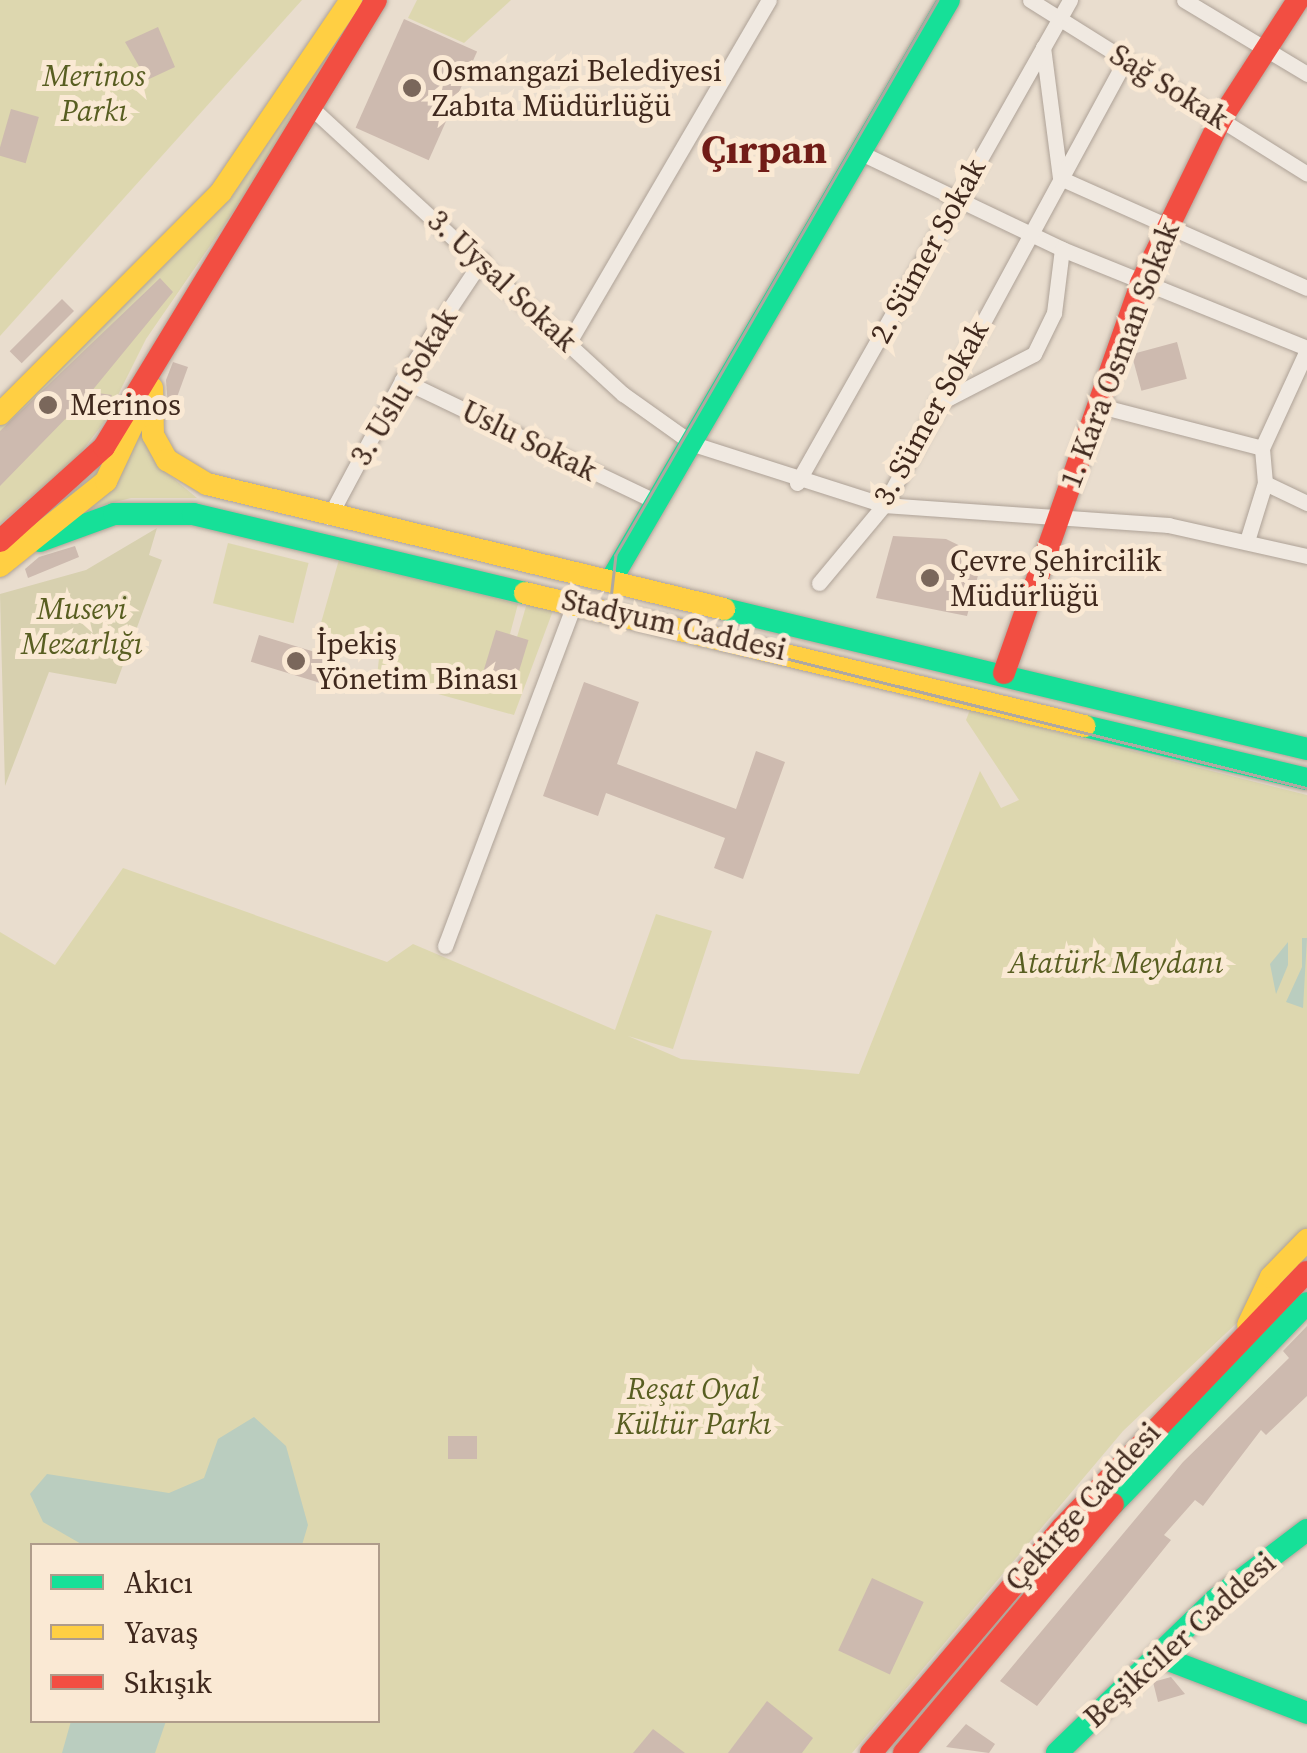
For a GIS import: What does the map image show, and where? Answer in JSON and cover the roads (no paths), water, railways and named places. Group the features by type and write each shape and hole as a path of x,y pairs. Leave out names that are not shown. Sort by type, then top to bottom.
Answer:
{"main road":[{"path":"324,51 343,0"},
{"path":"612,580 949,0"},
{"name":"1. Kara Osman Sokak","path":"1004,673 1141,283 1221,119 1298,0"},
{"path":"0,408 35,380 221,192 324,51 370,1"},
{"path":"0,541 104,448 161,340 316,112 370,1"},
{"path":"161,340 148,405 167,460 207,484 328,517 612,580 1307,749"},
{"path":"0,566 40,542 106,480 135,435 161,340"},
{"name":"Stadyum Caddesi","path":"40,542 114,514 193,514 1307,779"},
{"path":"1242,1340 1271,1277 1307,1240"},
{"name":"Çekirge Caddesi","path":"871,1753 1062,1528 1307,1272"},
{"name":"Çekirge Caddesi","path":"904,1753 1092,1524 1307,1302"},
{"name":"Beşikciler Caddesi","path":"1056,1753 1158,1656 1307,1530"},
{"path":"1158,1656 1307,1711"}],"street":[{"path":"568,342 769,0"},
{"name":"Sağ Sokak","path":"1030,0 1307,174"},
{"name":"2. Sümer Sokak","path":"797,483 1070,0"},
{"path":"1184,0 1307,74"},
{"path":"1043,47 1060,178 1307,288"},
{"name":"3. Sümer Sokak","path":"819,582 884,505 1126,59"},
{"name":"3. Uysal Sokak","path":"316,112 568,342 693,444 797,483 884,505 1060,514 1247,541 1307,556"},
{"path":"861,153 1062,250 1307,349 1300,376 1262,448 1265,482 1247,541"},
{"path":"937,404 1034,354 1054,314 1062,250"},
{"name":"3. Uslu Sokak","path":"328,517 402,380 482,260"},
{"name":"Uslu Sokak","path":"402,380 656,502"},
{"path":"1096,405 1262,448"},
{"path":"1265,482 1307,503"},
{"path":"445,946 574,604"}],"tram line":[{"path":"938,0 616,555 611,599 636,621 1307,788"}],"place":[{"name":"Osmangazi Belediyesi Zabıta Müdürlüğü","path":"412,88"},
{"name":"Merinos","path":"48,405"},
{"name":"Çevre Şehircilik Müdürlüğü","path":"930,578"},
{"name":"İpekiş Yönetim Binası","path":"296,661"}],"district":[{"name":"Çırpan","path":"764,149"}],"park label":[{"name":"Merinos Parkı","path":"94,93"},
{"name":"Musevi Mezarlığı","path":"82,626"},
{"name":"Atatürk Meydanı","path":"1116,963"},
{"name":"Reşat Oyal Kültür Parkı","path":"693,1406"}]}
